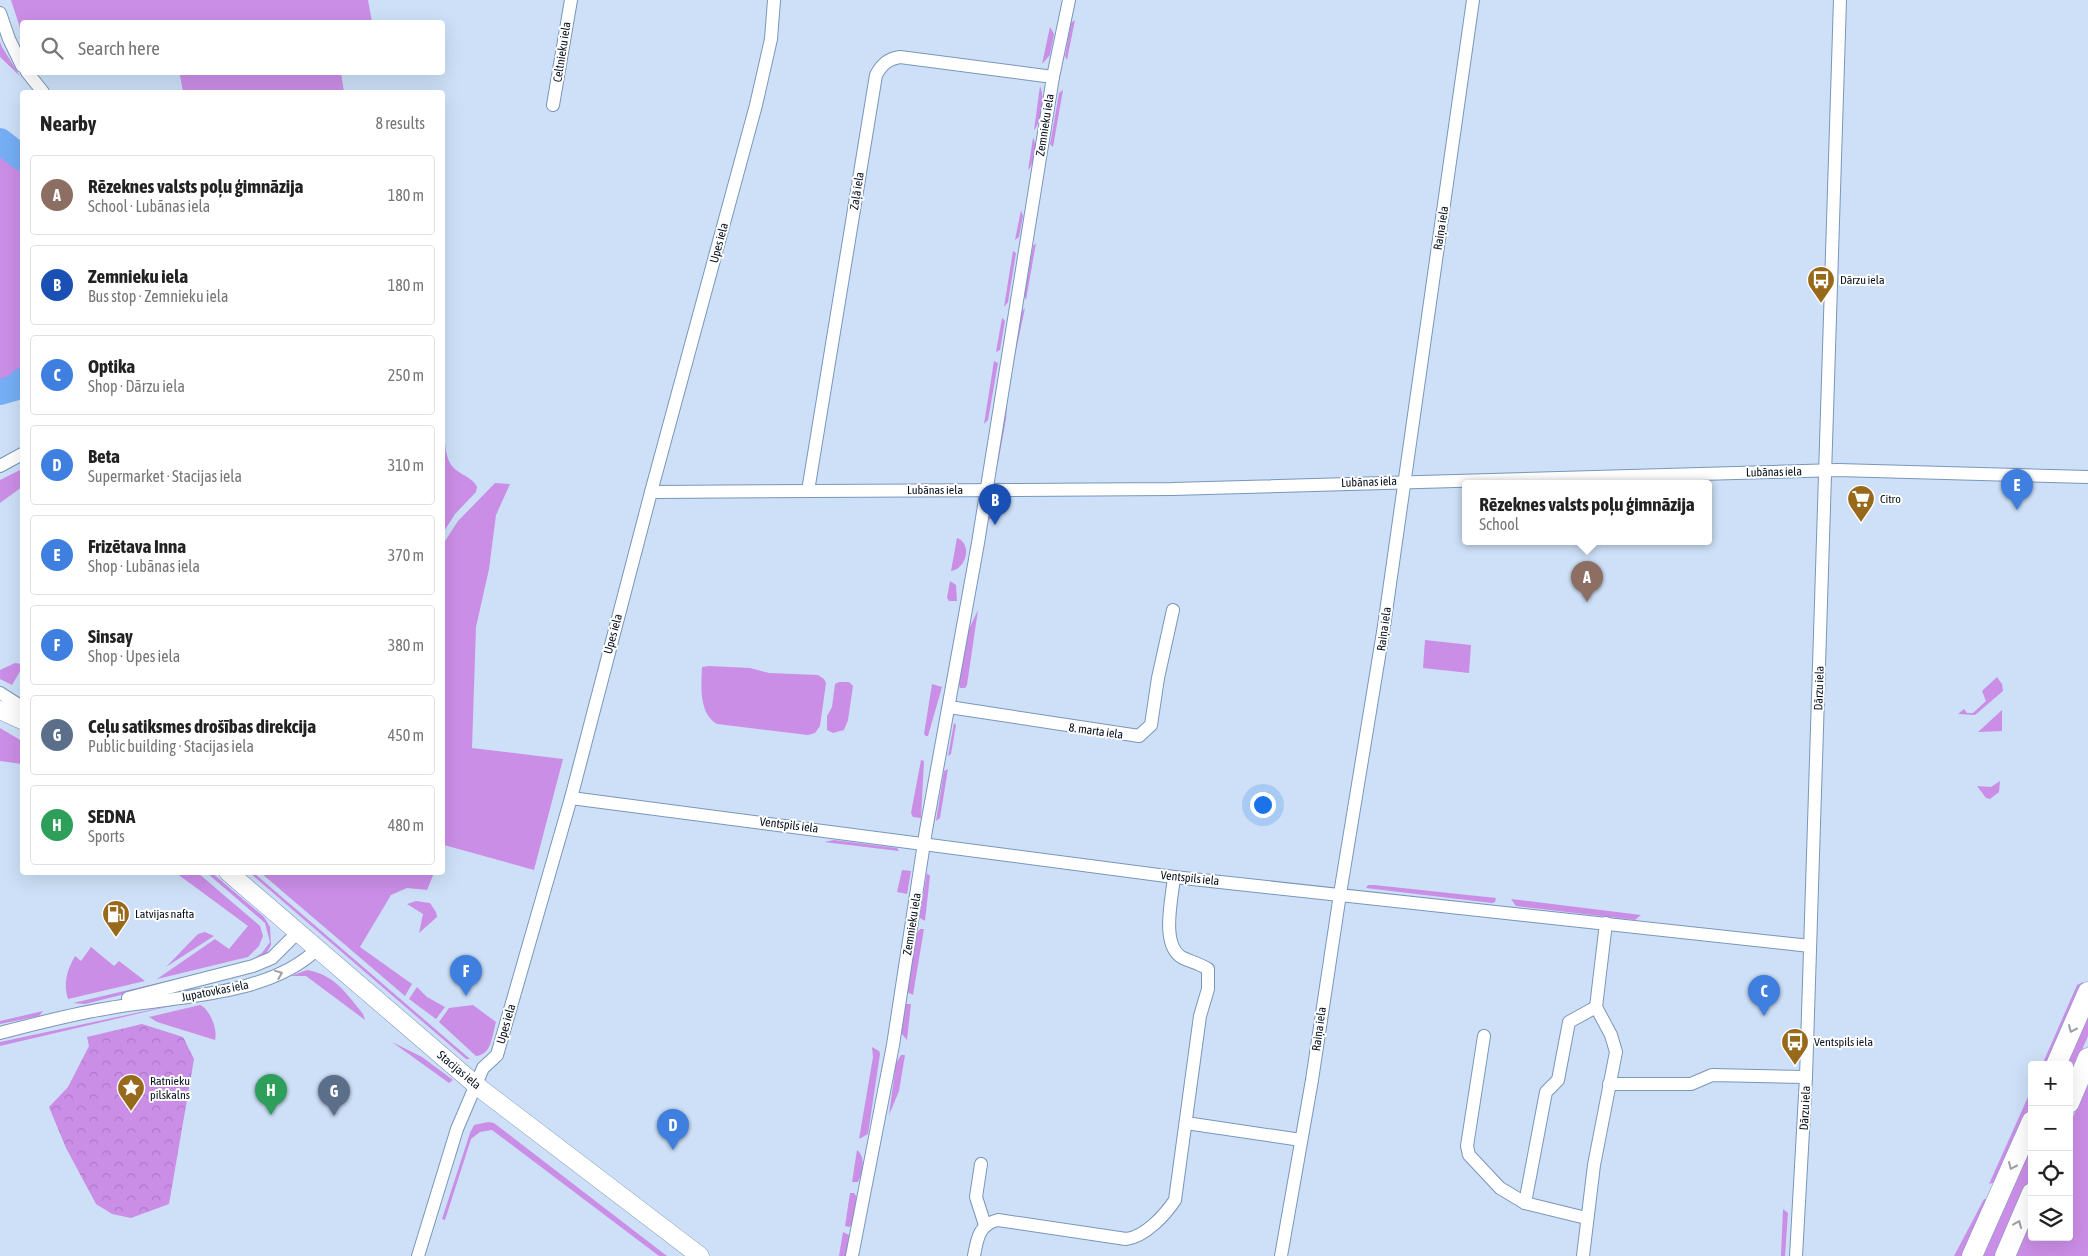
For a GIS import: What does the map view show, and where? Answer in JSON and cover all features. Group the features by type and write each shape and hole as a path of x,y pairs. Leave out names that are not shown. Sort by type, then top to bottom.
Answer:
{"main road":[{"path":"0,710 20,719"},
{"name":"Stacijas iela","path":"231,875 316,950 477,1086 700,1256"},
{"path":"2058,1061 2088,992"},
{"path":"2073,1094 2088,1058"},
{"path":"1972,1256 2028,1130"},
{"path":"2005,1256 2031,1196"}],"street":[{"name":"Celtnieku iela","path":"554,105 571,0"},
{"name":"Upes iela","path":"418,1256 457,1129 477,1086 483,1068 496,1055 572,798 651,492 756,105 771,39 774,0"},
{"name":"Zemnieku iela","path":"852,1256 893,1045 925,842 986,490 1053,77 1069,0"},
{"name":"Raiņa iela","path":"1281,1256 1384,626 1473,0"},
{"name":"Dārzu iela","path":"1796,1256 1806,1077 1840,0"},
{"path":"0,13 9,40 20,62"},
{"name":"Zaļā iela","path":"808,491 876,75 881,66 889,59 900,57 1053,77"},
{"path":"29,75 41,90"},
{"path":"0,466 20,455"},
{"name":"Lubānas iela","path":"651,492 1172,489 1826,470 2088,478"},
{"name":"8. marta iela","path":"949,707 1139,736 1151,725 1158,678 1173,610"},
{"path":"0,694 20,706"},
{"name":"Ventspils iela","path":"572,798 925,842 1174,877 1810,946"},
{"path":"974,1256 978,1237 985,1225 998,1220 1126,1239 1135,1238 1169,1209 1175,1200 1200,1016 1208,989 1208,969 1199,963 1182,958 1172,946 1169,925 1174,877"},
{"path":"1583,1256 1586,1218 1616,1052 1611,1035 1596,1007 1606,923"},
{"name":"Jupatovkas iela","path":"105,1008 118,1001 269,960 297,932"},
{"name":"Jupatovkas iela","path":"0,1032 105,1008 216,991 261,981 283,973 304,962 316,950"},
{"path":"216,991 215,986 219,982 258,969 269,960"},
{"path":"1525,1203 1546,1092 1558,1080 1569,1022 1596,1007"},
{"path":"1484,1036 1467,1146 1469,1155 1500,1188 1525,1203 1586,1218"},
{"path":"1609,1084 1691,1084 1712,1075 1806,1077"},
{"path":"1186,1123 1301,1140"},
{"path":"981,1164 976,1197 985,1225"}],"green space":[{"path":"11,0 368,0 372,20 20,20 20,28"},
{"path":"1075,20 1067,60 1065,56 1071,23"},
{"path":"1050,27 1054,34 1050,55 1042,64"},
{"path":"0,42 2,47 20,76 0,57"},
{"path":"180,75 341,75 344,90 183,90"},
{"path":"1040,86 1042,91 1042,109 1034,130"},
{"path":"1063,90 1053,147 1050,144 1059,93"},
{"path":"1033,138 1035,154 1028,170"},
{"path":"0,142 20,157 20,379 0,391"},
{"path":"1021,210 1023,216 1019,237 1015,240"},
{"path":"1036,243 1026,300 1024,296 1033,246"},
{"path":"1013,251 1016,253 1008,302 1004,307"},
{"path":"1025,308 1011,374 1021,312"},
{"path":"1002,318 1005,321 1000,350 996,352"},
{"path":"994,361 998,363 988,420 984,424"},
{"path":"1008,388 1006,419 998,463 997,461"},
{"path":"445,441 451,465 472,480 477,487 476,492 455,514 445,530"},
{"path":"20,470 20,488 0,503 0,480"},
{"path":"495,483 510,484 496,515 489,569 476,627 472,748 563,759 534,870 445,845 445,541 458,521"},
{"path":"1001,497 994,519 987,519 992,503"},
{"path":"957,538 965,545 966,556 961,566 951,571"},
{"path":"950,581 956,585 957,601 949,601 947,598"},
{"path":"978,610 967,685 965,688 960,688 959,684 969,629"},
{"path":"1425,640 1471,645 1469,673 1423,668"},
{"path":"15,663 20,664 20,671 12,685 0,679 0,670"},
{"path":"702,667 750,668 769,673 818,675 826,683 820,726 815,733 808,735 717,724 707,713 702,699"},
{"path":"1997,677 2002,684 2003,691 1975,715 1958,714 1964,709 1967,713 1973,713 1986,701 1982,691"},
{"path":"849,682 853,686 848,720 844,730 833,733 827,730 827,716 832,707 835,684"},
{"path":"932,684 942,687 928,736 926,736 924,734"},
{"path":"2002,710 2002,731 1978,732"},
{"path":"954,723 956,725 951,754 948,756"},
{"path":"0,728 20,740 20,764 0,761"},
{"path":"921,760 924,761 921,818 913,817 911,813"},
{"path":"948,769 940,818 936,821 944,771"},
{"path":"2000,781 1999,792 1990,799 1986,798 1977,786 1991,787"},
{"path":"834,840 897,848 899,851 824,842"},
{"path":"902,870 911,871 907,894 897,892"},
{"path":"927,873 930,876 925,921 920,918 920,914"},
{"path":"179,875 200,875 260,926 263,936 259,946 248,957 157,979 215,939 229,949 248,926"},
{"path":"209,875 214,875 264,917 270,927 271,945 266,954 260,958 237,966 85,1004 73,1003 248,962 262,953 270,942 265,923"},
{"path":"252,875 256,875 470,1059 466,1059"},
{"path":"263,875 433,875 427,890 407,888 391,895 360,947 412,984 405,996"},
{"path":"1368,885 1496,898 1495,902 1492,903 1366,888"},
{"path":"1511,899 1641,915 1635,920 1516,906"},
{"path":"416,901 430,903 437,917 419,933 423,914 407,904"},
{"path":"920,929 924,929 913,995 907,992 917,933"},
{"path":"205,932 214,936 166,967 198,934"},
{"path":"91,947 114,966 119,961 145,981 68,999 66,982 70,966 75,956 81,961"},
{"path":"307,970 325,976 339,986 363,1014 365,1020 306,976 291,976"},
{"path":"2083,982 2050,1061 2044,1061 2077,985"},
{"path":"417,987 427,997 445,1007 436,1019 409,999"},
{"path":"192,1001 0,1046 0,1042"},
{"path":"904,1004 911,1004 907,1040 901,1033"},
{"path":"200,1005 204,1007 212,1020 216,1036 215,1040 157,1022 149,1017"},
{"path":"473,1005 496,1022 488,1048 481,1055 476,1056 439,1022 449,1008"},
{"path":"43,1011 39,1016 0,1024 0,1021"},
{"path":"2088,1017 2088,1036 2073,1070 2073,1061 2069,1061"},
{"path":"142,1024 183,1037 194,1059 169,1204 131,1218 112,1214 96,1204 66,1148 49,1107 68,1087 89,1046 87,1037"},
{"path":"392,1042 422,1057 453,1080 449,1083"},
{"path":"872,1047 879,1051 880,1054 868,1134 859,1139 873,1057"},
{"path":"901,1055 905,1055 899,1091 889,1115 896,1063"},
{"path":"2088,1081 2088,1256 2014,1256 2028,1227 2028,1241 2073,1241 2073,1117"},
{"path":"2028,1097 2028,1111 1998,1179 1996,1182 1989,1184"},
{"path":"488,1122 494,1123 667,1256 659,1256 492,1130 480,1132 471,1139 445,1220 442,1219 470,1133 474,1125"},
{"path":"857,1150 863,1161 862,1170 858,1182 852,1182"},
{"path":"2028,1152 2028,1188 2001,1256 1983,1256"},
{"path":"850,1193 854,1193 857,1197 853,1224 849,1227 845,1226"},
{"path":"1984,1199 1987,1199 1964,1256 1954,1256"},
{"path":"1783,1209 1788,1213 1785,1256 1781,1256"},
{"path":"843,1232 851,1236 848,1256 839,1256"}],"waterway":[{"path":"0,141 20,156"},
{"path":"0,392 14,388 20,383"}],"place":[{"name":"Dārzu iela","path":"1821,304"},
{"name":"Frizētava Inna","path":"2017,510"},
{"name":"Citro","path":"1861,523"},
{"name":"Zemnieku iela","path":"995,525"},
{"name":"Rēzeknes valsts poļu ģimnāzija","path":"1587,602"},
{"name":"Latvijas nafta","path":"116,938"},
{"name":"Sinsay","path":"466,996"},
{"name":"Optika","path":"1764,1016"},
{"name":"Ventspils iela","path":"1795,1066"},
{"name":"Ratnieku pilskalns","path":"131,1112"},
{"name":"SEDNA","path":"271,1115"},
{"name":"Ceļu satiksmes drošības direkcija","path":"334,1116"},
{"name":"Beta","path":"673,1150"}]}
